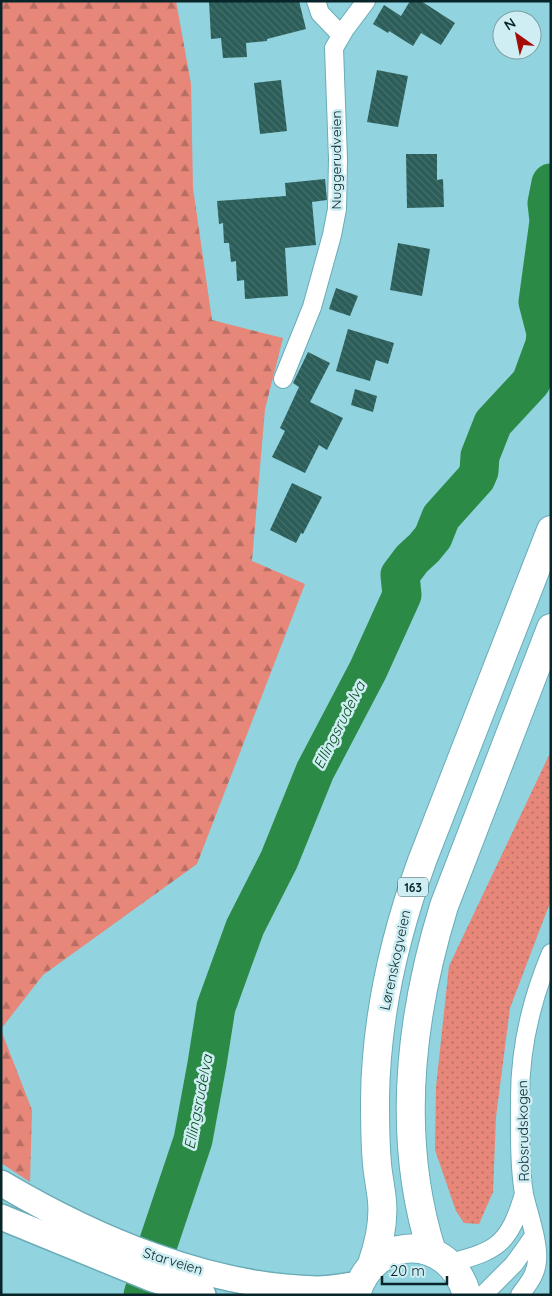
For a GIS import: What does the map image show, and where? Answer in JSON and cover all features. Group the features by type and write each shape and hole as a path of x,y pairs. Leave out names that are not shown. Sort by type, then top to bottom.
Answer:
{"highway":[{"name":"Lørenskogveien","path":"362,1281 381,1232 383,1204 377,1164 376,1126 378,1051 388,980 398,936 408,898 551,530"},
{"name":"163","path":"440,1257 422,1221 416,1192 411,1123 413,1050 424,981 444,906 551,628"},
{"path":"362,1281 385,1255 400,1249 416,1248 440,1257 458,1272 467,1295"}],"street":[{"path":"316,1 320,13 341,35"},
{"name":"Nuggerudveien","path":"283,379 312,307 332,236 337,210 338,159 334,48 341,35 366,1"},
{"name":"Robsrudskogen","path":"520,1295 533,1278 537,1261 534,1236 524,1194 521,1162 520,1097 522,1069 535,1000 551,953"},
{"name":"Starveien","path":"1,1183 45,1222 150,1278 203,1295"},
{"name":"Robsrudskogen","path":"440,1257 470,1258 499,1244 512,1229 524,1194"},
{"name":"Starveien","path":"1,1217 45,1222 196,1269 268,1285 319,1289 362,1281"},
{"path":"483,1295 514,1264 534,1236"}],"green space":[{"path":"1,1 176,1 191,84 193,188 212,320 283,338 265,409 252,561 305,584 197,864 43,975 1,1029"},
{"path":"551,751 551,900 510,1008 496,1117 493,1192 479,1224 464,1223 456,1211 435,1150 436,1087 449,966"},
{"path":"1,1030 32,1110 30,1182 1,1163"}],"building":[{"path":"209,1 299,1 306,29 267,39 267,41 246,43 247,57 223,58 221,38 211,39"},
{"path":"410,1 421,1 455,23 441,45 421,33 413,46 389,31 388,33 373,24 384,5 401,16"},
{"path":"377,70 408,76 398,127 367,122"},
{"path":"281,80 287,131 260,134 254,83"},
{"path":"406,154 437,154 437,180 443,179 444,207 407,208"},
{"path":"325,179 327,200 312,202 316,245 285,248 288,296 245,299 244,280 237,281 236,261 231,262 229,243 224,243 223,223 219,224 217,201 286,196 285,183"},
{"path":"398,243 430,249 422,296 390,290"},
{"path":"336,288 358,296 350,316 329,309"},
{"path":"348,329 394,343 388,364 376,360 370,381 336,371"},
{"path":"308,352 330,363 310,402 343,418 327,450 319,445 305,473 272,457 285,431 280,428 299,387 293,383"},
{"path":"355,389 377,396 373,412 351,405"},
{"path":"292,483 322,497 303,534 301,533 296,543 270,530"}],"waterway":[{"name":"Ellingsrudelva","path":"143,1295 193,1140 216,1007 245,927 279,860 315,771 368,670 402,595 400,575 433,537 441,517 476,478 479,471 480,456 493,423 531,382 545,344 546,333 538,302 549,221 547,203 551,183"}]}
